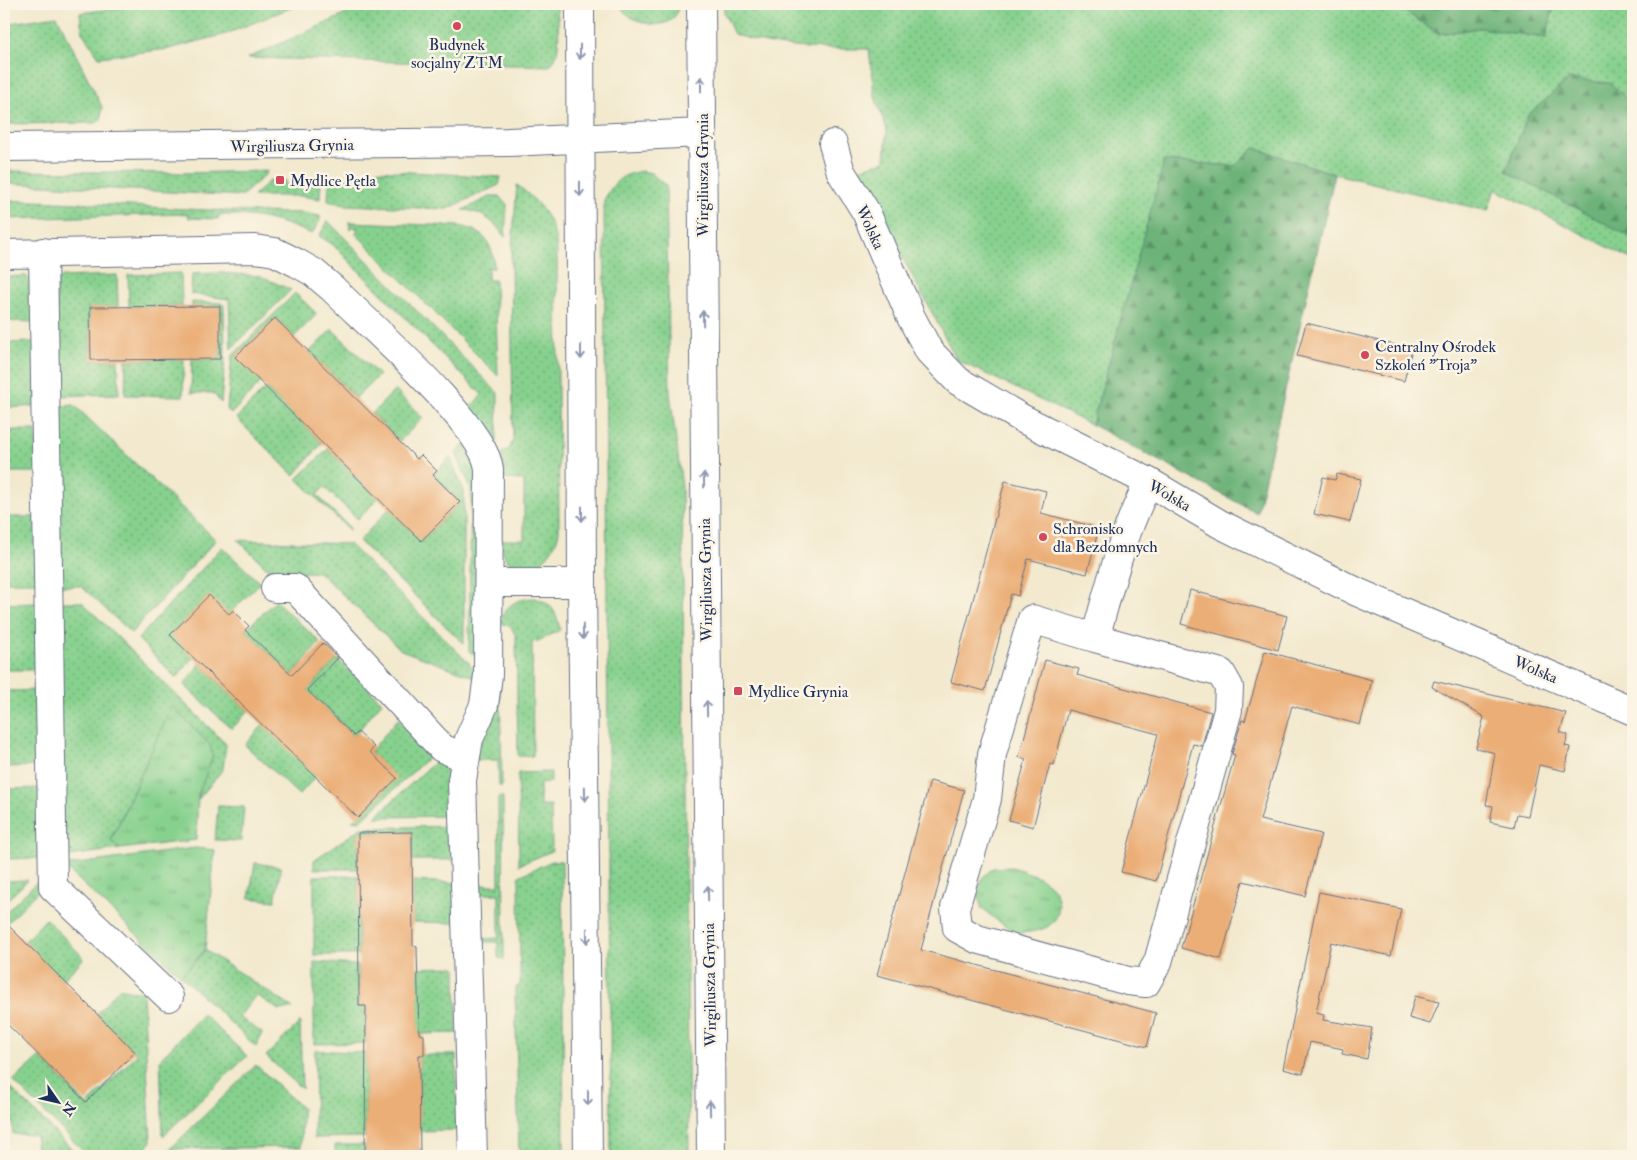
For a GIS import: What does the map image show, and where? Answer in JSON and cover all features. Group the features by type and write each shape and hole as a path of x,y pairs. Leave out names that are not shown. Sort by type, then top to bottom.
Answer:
{"street":[{"path":"580,4 582,583 588,1156"},
{"name":"Wirgiliusza Grynia","path":"700,4 711,1156"},
{"name":"Wirgiliusza Grynia","path":"4,147 130,147 580,140 701,133"},
{"name":"Wolska","path":"833,144 841,172 866,212 911,317 929,351 958,381 1023,419 1149,482 1220,524 1357,592 1633,711"},
{"path":"4,254 255,248 275,252 313,272 459,415 483,449 489,469 487,689 465,758 462,780 473,1156"},
{"path":"43,252 52,887 169,997"},
{"path":"1095,638 1120,552 1138,503 1149,482"},
{"path":"489,584 582,583"},
{"path":"275,588 295,588 442,748 465,758"},
{"path":"1032,619 1095,638 1221,673 1229,688 1228,710 1158,962 1146,983 1128,981 978,939 957,928 955,908 987,799 992,754 1032,619"}],"green space":[{"path":"150,4 300,4 226,34 169,49 99,57 82,32 80,13"},
{"path":"361,4 557,4 559,37 557,54 549,66 248,58 344,15"},
{"path":"619,4 678,4 676,14 670,21 662,24 652,24 632,18"},
{"path":"724,4 1401,4 1404,10 1439,34 1480,28 1546,38 1554,4 1633,4 1633,110 1631,102 1506,170 1633,238 1633,260 1495,189 1488,211 1335,174 1254,148 1235,166 1165,161 1092,425 957,360 856,170 885,161 887,130 874,94 869,49 800,48 750,39 734,34 724,13"},
{"path":"1402,4 1554,4 1546,38 1480,28 1439,34 1403,10"},
{"path":"57,16 102,107 101,120 96,123 4,124 4,24"},
{"path":"1569,79 1610,83 1631,103 1633,110 1633,238 1506,171 1528,115"},
{"path":"1254,148 1335,174 1257,513 1092,425 1164,161 1235,166"},
{"path":"375,170 501,177 499,185 447,209 346,205 328,201 329,179 375,179"},
{"path":"4,171 184,173 267,171 242,196 4,183"},
{"path":"642,171 651,173 666,186 670,393 682,487 689,1156 611,1156 604,200 611,188 619,180"},
{"path":"321,179 320,199 302,196 253,196 271,180 285,180 285,186 310,186 311,180"},
{"path":"517,185 540,206 550,222 556,241 559,531 555,545 548,556 539,564 519,569 511,564 504,555 501,540 524,540 524,480 502,479 502,453 510,448 513,440 511,259"},
{"path":"491,196 499,196 507,204 505,237 487,218 463,210"},
{"path":"4,200 303,213 320,216 320,220 312,234 267,219 232,215 219,215 218,219 189,218 188,214 4,219"},
{"path":"328,221 498,393 497,441 494,441 467,410 482,395 332,244 319,236"},
{"path":"349,222 458,226 474,230 485,239 492,252 494,268 488,268 488,280 495,280 498,376 355,233 358,230 353,226 350,229"},
{"path":"181,273 182,306 129,307 128,275"},
{"path":"220,273 260,276 291,290 231,349 229,299 191,294 192,274"},
{"path":"117,275 118,307 90,308 91,360 118,360 119,394 52,396 57,281 61,277"},
{"path":"26,276 31,281 34,322 4,321 4,277"},
{"path":"295,293 317,314 294,337 275,318 235,357 261,382 231,414 227,409 232,356"},
{"path":"192,302 221,303 224,305 225,360 221,403 213,393 191,393 192,359 220,359 220,307 192,306"},
{"path":"332,329 379,375 356,398 309,352"},
{"path":"36,342 37,406 4,408 4,343"},
{"path":"184,359 183,396 125,395 126,360"},
{"path":"266,388 322,443 294,476 236,418"},
{"path":"395,390 423,418 400,441 372,414"},
{"path":"74,405 216,540 131,633 81,586 57,586 52,407"},
{"path":"4,430 36,430 38,472 4,472"},
{"path":"464,444 477,466 478,658 469,651 471,489 456,453"},
{"path":"328,449 378,499 358,519 324,487 317,495 350,528 349,530 297,479"},
{"path":"450,457 464,491 464,644 359,541 389,509 421,541 460,502 433,475"},
{"path":"4,517 38,517 39,582 4,582"},
{"path":"238,540 349,544 477,671 477,678 401,650 319,572 272,573"},
{"path":"222,547 260,583 233,610 176,678 138,639"},
{"path":"533,598 539,599 552,608 560,630 532,642 533,756 518,756 516,636 511,627 501,623 505,612 512,604"},
{"path":"276,601 320,642 292,675 245,630"},
{"path":"57,602 82,602 226,744 223,769 198,800 210,745 172,706 111,840 120,849 61,857"},
{"path":"40,603 42,670 4,670 4,604"},
{"path":"337,659 382,702 354,736 307,691"},
{"path":"200,664 248,711 232,729 184,685"},
{"path":"500,683 502,786 499,786 498,760 475,760"},
{"path":"41,690 43,766 4,767 4,691"},
{"path":"172,706 210,745 213,756 198,795 196,840 120,849 111,841"},
{"path":"398,719 433,753 360,821 352,820 358,818 396,778 370,752"},
{"path":"263,725 316,776 299,795 245,745"},
{"path":"438,759 449,777 455,816 375,817"},
{"path":"551,772 551,782 540,783 540,806 551,806 552,851 519,865 518,773"},
{"path":"43,788 44,858 4,859 4,789"},
{"path":"498,797 503,797 504,959 498,958 498,942 477,942 477,939 499,938 499,894 476,894 477,885 499,885"},
{"path":"218,806 244,807 241,841 215,840"},
{"path":"455,826 455,860 412,860 412,832 358,833 358,869 314,869 314,860 361,828"},
{"path":"195,848 215,850 205,950 181,976 64,866"},
{"path":"552,861 562,861 564,1156 521,1156 519,1151 515,988 520,985 519,876"},
{"path":"255,863 281,867 275,901 249,898"},
{"path":"1012,867 1043,880 1055,891 1059,902 1058,913 1056,918 1047,927 1016,934 982,909 977,892 983,877 993,868"},
{"path":"314,876 358,876 359,955 314,955"},
{"path":"40,879 45,884 6,924 4,922 4,914"},
{"path":"28,880 4,903 4,881"},
{"path":"413,881 456,883 455,923 413,922"},
{"path":"46,919 84,958 63,980 24,942"},
{"path":"205,950 293,1008 279,1010 256,995 239,1017 262,1033 256,1047 181,976"},
{"path":"314,962 358,965 359,1006 366,1006 366,1043 314,1044"},
{"path":"456,967 457,1033 419,1034 413,968"},
{"path":"119,988 143,993 151,1141 140,1156 88,1156 13,1081 40,1057 87,1105 137,1054 97,1014"},
{"path":"203,1014 247,1056 163,1136 160,1059"},
{"path":"300,1022 302,1089 266,1056"},
{"path":"315,1050 366,1053 365,1137 314,1138"},
{"path":"419,1055 456,1055 457,1130 419,1131"},
{"path":"256,1065 302,1108 301,1147 170,1149"},
{"path":"4,1081 79,1156 38,1156 35,1135 13,1134 11,1103 4,1103"},
{"path":"335,1145 365,1145 365,1156 335,1156"}],"building":[{"path":"220,306 220,359 91,360 90,307"},
{"path":"275,318 417,459 421,455 437,471 433,475 460,502 421,541 235,357"},
{"name":"Centralny Ośrodek Szkoleń \"Troja\"","path":"1306,323 1412,349 1404,381 1297,356"},
{"path":"1337,474 1361,479 1350,522 1314,514 1323,477 1335,480"},
{"name":"Schronisko dla Bezdomnych","path":"1005,481 1046,491 1041,513 1099,528 1087,574 1028,559 1018,596 1011,594 985,691 951,682"},
{"path":"1190,590 1287,616 1278,650 1181,624"},
{"path":"209,595 229,614 233,610 249,626 245,630 292,675 323,643 338,658 307,690 354,736 358,732 374,747 370,752 397,778 358,818 170,635"},
{"path":"1265,651 1372,680 1360,725 1292,706 1260,820 1321,834 1305,896 1243,881 1221,959 1181,948 1235,755 1232,754 1242,720 1245,721"},
{"path":"1045,660 1079,669 1077,675 1211,712 1202,746 1193,744 1156,881 1121,872 1158,734 1068,710 1054,765 1050,764 1033,827 1009,820 1026,759 1019,757"},
{"path":"1434,681 1566,713 1560,732 1568,735 1565,746 1570,747 1565,771 1539,765 1528,816 1517,814 1514,827 1490,822 1493,806 1486,805 1495,753 1476,748 1484,717 1432,687"},
{"path":"930,781 964,790 921,950 1156,1013 1147,1047 877,975"},
{"path":"412,832 413,946 417,947 419,1034 424,1035 424,1055 419,1055 420,1156 365,1156 366,1006 359,1006 358,833"},
{"path":"1319,892 1401,909 1391,956 1331,942 1316,1013 1324,1015 1323,1020 1372,1028 1367,1059 1342,1054 1343,1049 1310,1042 1303,1074 1283,1069"},
{"path":"4,921 135,1052 86,1102 4,1021"},
{"path":"1415,996 1439,1002 1430,1024 1409,1018"}],"place":[{"name":"Budynek socjalny ZTM","path":"457,26"},
{"name":"Mydlice Pętla","path":"280,180"},
{"name":"Centralny Ośrodek Szkoleń \"Troja\"","path":"1365,355"},
{"name":"Schronisko dla Bezdomnych","path":"1043,537"},
{"name":"Mydlice Grynia","path":"738,691"}]}
